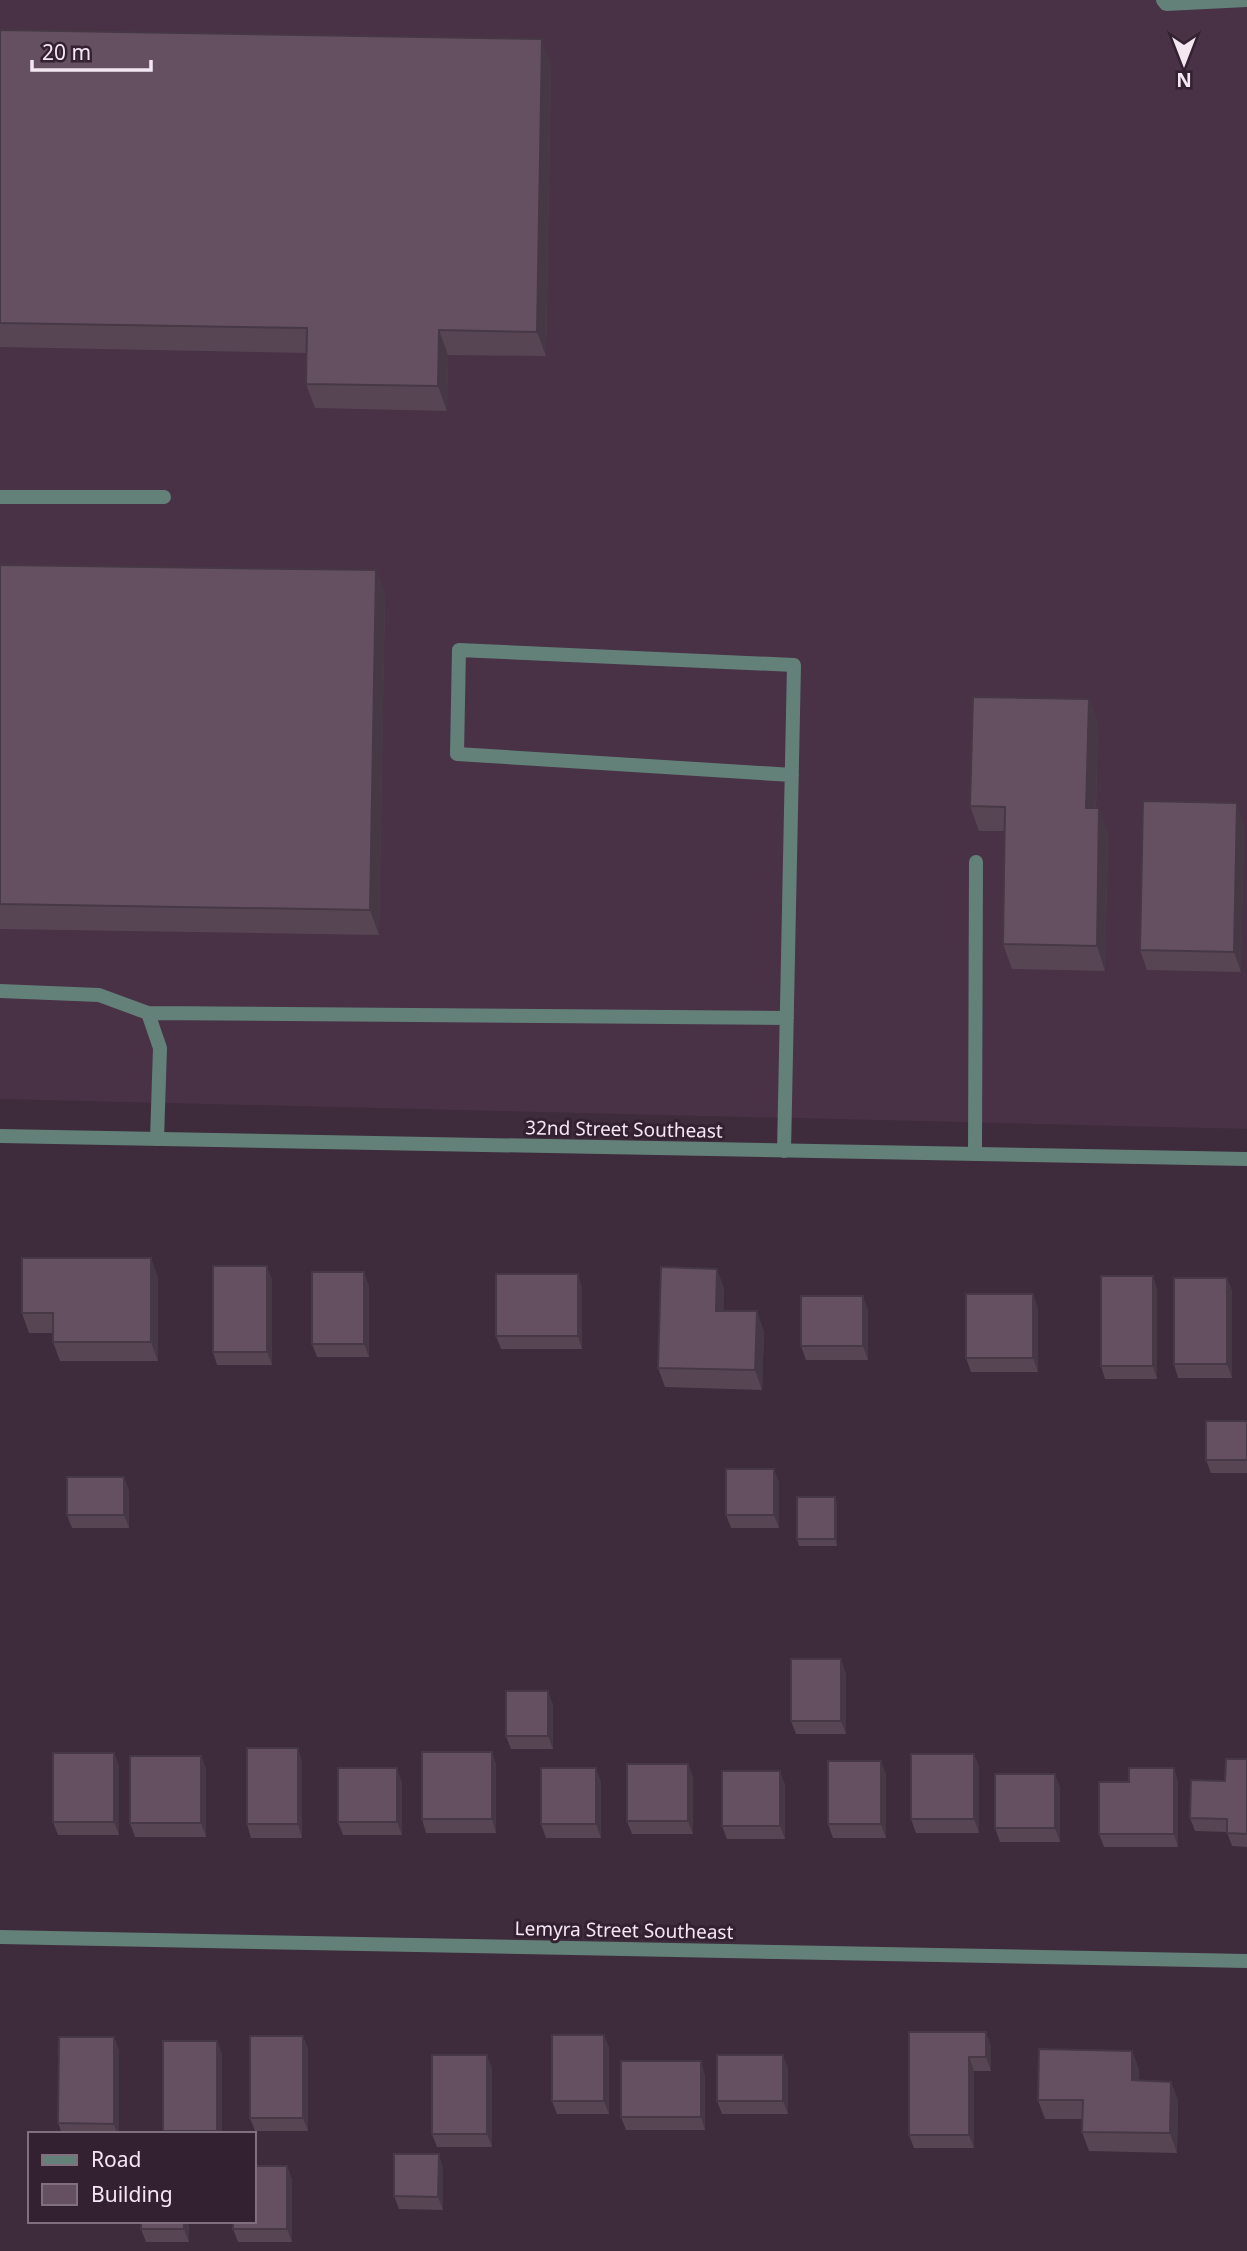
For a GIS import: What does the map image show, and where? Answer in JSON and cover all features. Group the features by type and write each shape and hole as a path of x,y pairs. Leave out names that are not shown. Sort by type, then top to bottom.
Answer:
{"street":[{"path":"1163,0 1166,4 1247,0"},
{"path":"0,497 164,497"},
{"path":"784,1151 792,775 794,665 460,650 457,754 792,775"},
{"path":"975,1154 976,862"},
{"path":"0,991 99,995 148,1013 787,1018"},
{"path":"148,1013 160,1048 157,1139"},
{"name":"32nd Street Southeast","path":"0,1136 1247,1159"},
{"name":"Lemyra Street Southeast","path":"0,1937 1247,1961"}],"shaded area":[{"path":"0,0 1247,0 1247,1129 0,1099"}],"building":[{"path":"0,30 542,39 537,332 439,330 438,386 306,384 307,328 0,323"},
{"path":"0,565 376,570 370,910 0,904"},
{"path":"973,697 1089,699 1086,808 1099,808 1097,946 1003,944 1005,807 970,806"},
{"path":"1143,801 1237,803 1234,952 1140,950"},
{"path":"22,1258 151,1258 151,1342 53,1342 53,1313 22,1313"},
{"path":"213,1266 267,1266 267,1352 213,1352"},
{"path":"661,1267 717,1269 716,1311 757,1311 755,1370 658,1368"},
{"path":"312,1272 364,1272 364,1344 312,1344"},
{"path":"496,1274 578,1274 578,1336 496,1336"},
{"path":"1101,1276 1153,1276 1153,1366 1101,1366"},
{"path":"1174,1278 1227,1278 1227,1364 1174,1364"},
{"path":"966,1294 1033,1294 1033,1358 966,1358"},
{"path":"801,1296 863,1296 863,1346 801,1346"},
{"path":"1206,1421 1247,1421 1247,1460 1206,1460"},
{"path":"726,1469 774,1469 774,1515 726,1515"},
{"path":"67,1477 124,1477 124,1515 67,1515"},
{"path":"797,1497 835,1497 835,1539 797,1539"},
{"path":"791,1659 841,1659 841,1721 791,1721"},
{"path":"506,1691 548,1691 548,1736 506,1736"},
{"path":"247,1748 298,1748 298,1824 247,1824"},
{"path":"422,1752 492,1752 492,1819 422,1819"},
{"path":"53,1753 114,1753 114,1822 53,1822"},
{"path":"911,1754 974,1754 974,1819 911,1819"},
{"path":"130,1756 201,1756 201,1823 130,1823"},
{"path":"1226,1759 1247,1759 1247,1834 1227,1833 1227,1819 1190,1818 1191,1780 1225,1781"},
{"path":"828,1761 881,1761 881,1824 828,1824"},
{"path":"627,1764 688,1764 688,1821 627,1821"},
{"path":"338,1768 397,1768 397,1822 338,1822"},
{"path":"541,1768 596,1768 596,1824 541,1824"},
{"path":"1129,1768 1174,1768 1174,1834 1099,1834 1099,1782 1129,1782"},
{"path":"722,1771 780,1771 780,1826 722,1826"},
{"path":"995,1774 1055,1774 1055,1828 995,1828"},
{"path":"909,2032 986,2032 986,2057 969,2057 969,2135 909,2135"},
{"path":"552,2035 604,2035 604,2101 552,2101"},
{"path":"250,2036 303,2036 303,2118 250,2118"},
{"path":"59,2037 114,2037 114,2124 58,2123"},
{"path":"163,2041 217,2041 217,2131 163,2131"},
{"path":"1039,2049 1132,2051 1132,2080 1171,2082 1170,2133 1082,2132 1083,2100 1038,2100"},
{"path":"432,2055 487,2055 487,2134 432,2134"},
{"path":"717,2055 783,2055 783,2101 717,2101"},
{"path":"621,2061 701,2061 701,2117 621,2117"},
{"path":"394,2154 439,2154 438,2197 394,2196"},
{"path":"256,2166 287,2166 287,2229 233,2229 233,2223 256,2223"},
{"path":"141,2223 184,2223 184,2229 141,2229"}]}
